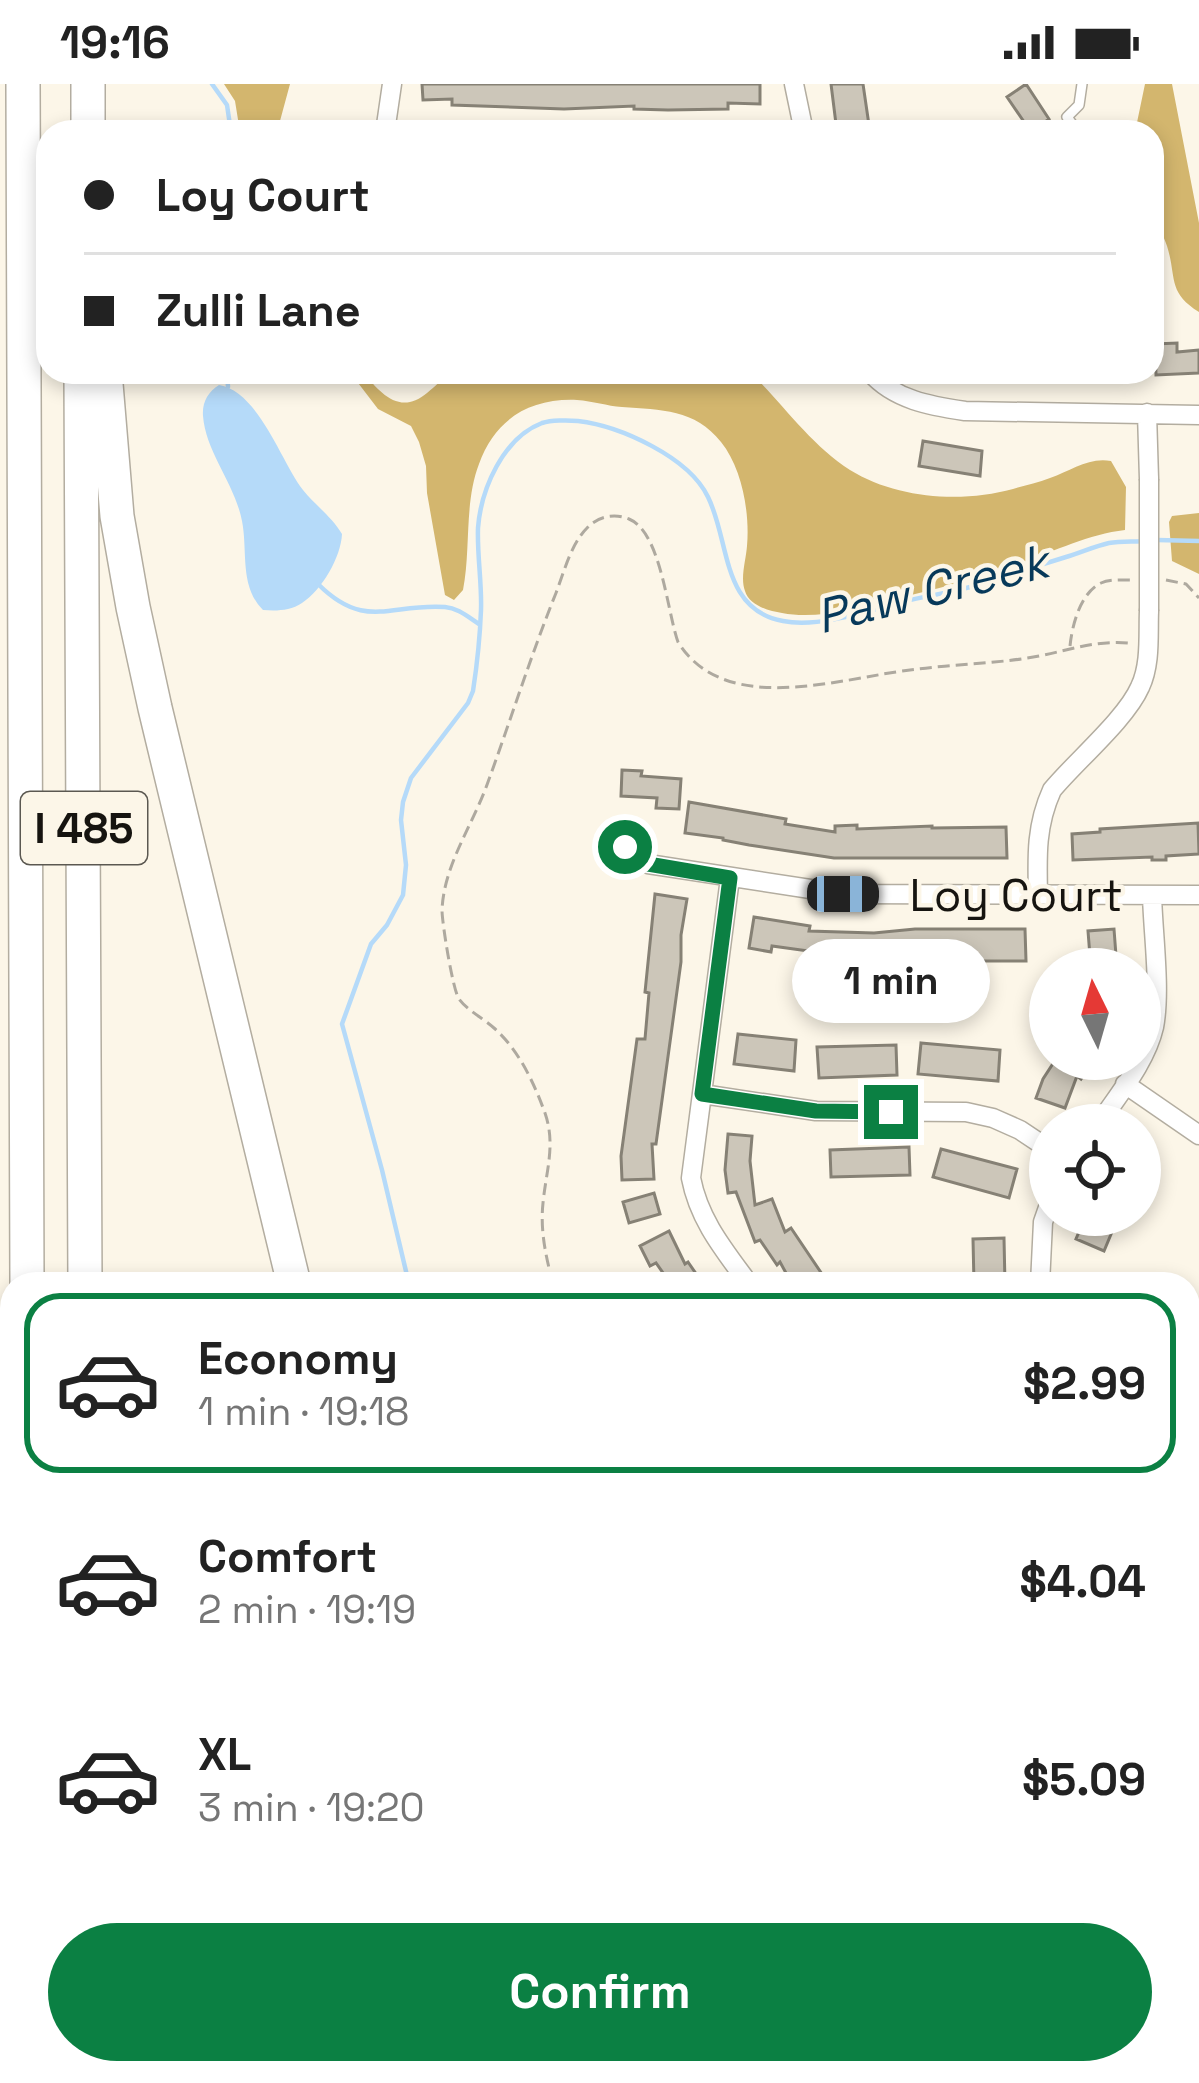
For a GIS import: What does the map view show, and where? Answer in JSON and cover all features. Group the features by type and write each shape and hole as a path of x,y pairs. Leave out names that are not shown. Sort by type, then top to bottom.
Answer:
{"highway":[{"name":"I 485","path":"22,84 27,1272"},
{"path":"88,84 88,120"},
{"name":"I 485","path":"80,384 85,1272"},
{"path":"106,384 117,516 154,708 291,1272"},
{"path":"85,1030 98,1272"}],"street":[{"path":"387,120 392,84"},
{"path":"794,84 802,120"},
{"path":"883,384 929,406 965,411 1199,415"},
{"path":"1038,894 1038,827 1052,790 1129,704 1147,664 1147,413"},
{"name":"Loy Court","path":"625,847 648,864 843,894 1199,895"},
{"path":"730,878 692,1161 694,1196 713,1236 740,1272"},
{"path":"1112,1104 1146,1050 1154,1026 1152,895"},
{"path":"1125,1084 1199,1135"},
{"path":"702,1094 816,1111 966,1112 993,1118 1029,1136"},
{"path":"1041,1272 1042,1236"}],"lane":[{"path":"1069,120 1079,105 1082,84"}],"path":[{"path":"550,1272 542,1226 551,1149 545,1114 511,1046 456,995 442,908 446,882 486,788 551,604 588,527 610,516 636,522 654,549 678,642 699,666 733,681 762,686 827,685 907,670 1021,659 1096,642 1129,643"},
{"path":"1070,648 1078,613 1099,584"}],"shaded area":[{"path":"224,84 290,84 280,120 238,120 235,101"},
{"path":"1145,84 1172,84 1199,223 1199,312 1177,291 1164,238 1164,120 1138,120"},
{"path":"359,384 373,384 391,399 408,402 437,384 761,384 836,460 868,480 909,492 951,497 993,493 1087,463 1111,461 1126,487 1125,530 1085,539 972,579 864,606 809,615 777,612 755,604 745,591 746,505 734,465 711,431 676,413 560,400 516,414 486,448 471,494 463,590 454,600 445,595 419,442 411,426 378,409"},
{"path":"1199,513 1199,574 1172,561 1169,522 1172,516"}],"water":[{"path":"219,385 233,390 257,413 303,490 342,534 323,582 293,608 263,610 250,590 242,521 205,430 204,406"}],"building":[{"path":"422,84 760,84 760,104 668,110 452,105 452,99 423,100"},
{"path":"831,84 863,84 868,120 836,120"},
{"path":"1026,84 1049,119 1023,120 1007,97"},
{"path":"1177,343 1177,352 1199,350 1199,373 1164,375 1164,344"},
{"path":"923,441 982,451 980,476 919,466"},
{"path":"622,770 681,779 679,809 656,808 657,798 621,796"},
{"path":"689,802 835,832 835,826 857,825 857,829 1006,827 1007,858 834,858 749,845 685,833"},
{"path":"1198,823 1199,854 1166,856 1166,860 1073,860 1072,834"},
{"path":"655,894 687,899 681,962 656,1144 652,1144 654,1179 622,1180 637,1039 645,1039"},
{"path":"754,917 810,926 809,931 1025,929 1026,961 932,961 931,954 883,956 883,964 866,964 857,959 823,960 823,953 772,946 771,952 749,948"},
{"path":"1114,929 1115,948 1089,948 1088,931"},
{"path":"738,1034 796,1040 794,1071 734,1064"},
{"path":"921,1043 1000,1050 998,1081 918,1074"},
{"path":"896,1045 897,1075 819,1078 817,1047"},
{"path":"1043,1080 1076,1080 1066,1104 1036,1098"},
{"path":"728,1134 752,1136 755,1205 772,1199 785,1232 791,1228 821,1272 785,1272 760,1240 755,1242 736,1192 728,1193"},
{"path":"909,1147 910,1175 831,1177 830,1150"},
{"path":"941,1149 1017,1169 1009,1198 933,1177"},
{"path":"654,1193 660,1214 629,1223 623,1202"},
{"path":"669,1231 685,1264 695,1272 662,1272 656,1263 650,1266 640,1246"},
{"path":"1077,1236 1110,1236 1104,1251"},
{"path":"1004,1238 1005,1272 974,1272 973,1239"}],"waterway":[{"path":"212,84 227,105 229,120"},
{"name":"Paw Creek","path":"406,1272 342,1024 371,944 403,895 406,865 401,820 411,778 473,691 481,610 480,513 489,482 516,440 542,423 578,421 613,429 670,457 699,482 708,497 738,589 763,614 783,621 841,618 970,587 1104,544 1146,541"},
{"name":"Paw Creek","path":"1157,540 1199,541"},
{"path":"318,584 350,607 364,611 445,607 479,624"}],"route":[{"path":"625,847 648,864 730,878 702,1094 816,1111 891,1112"}]}
